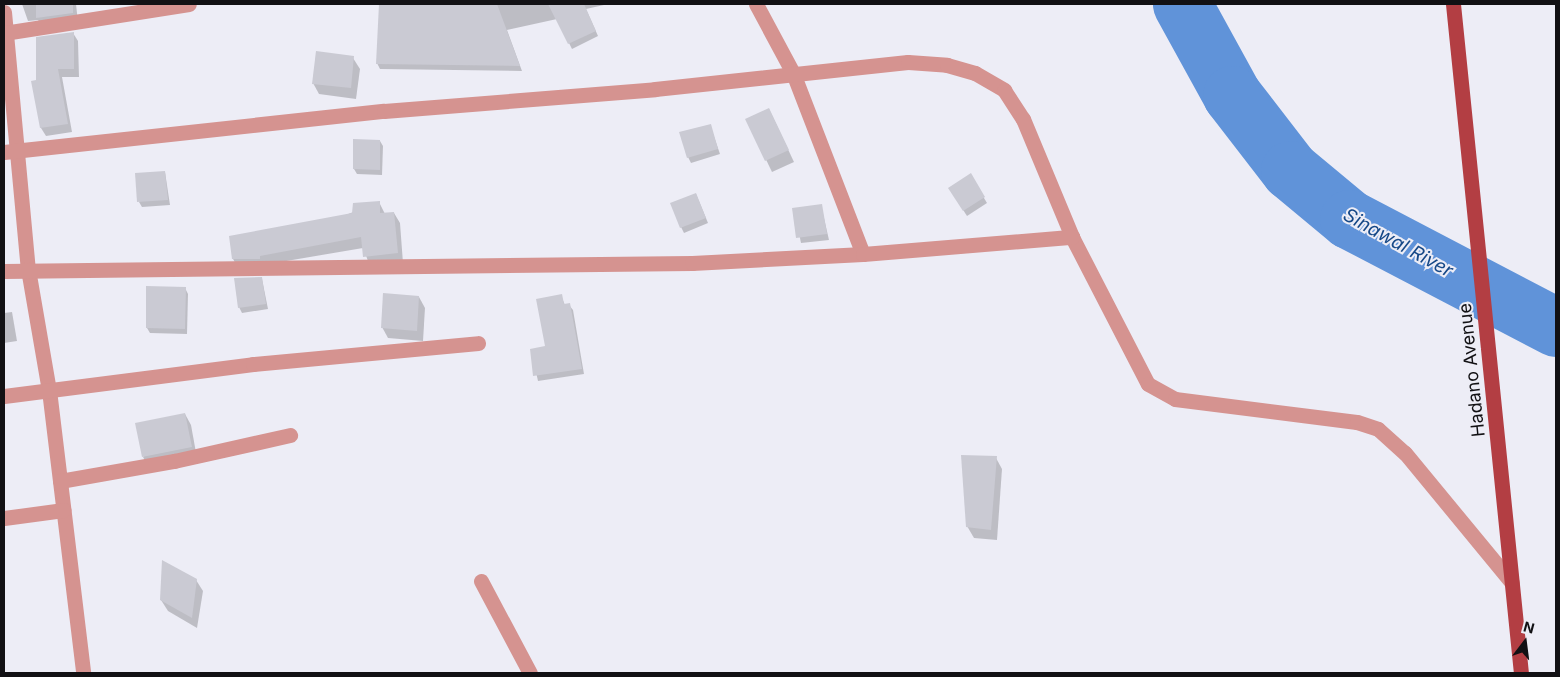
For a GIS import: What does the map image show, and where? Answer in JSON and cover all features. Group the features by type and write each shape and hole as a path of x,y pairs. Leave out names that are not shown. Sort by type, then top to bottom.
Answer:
{"main road":[{"name":"Hadano Avenue","path":"1453,4 1522,673"}],"street":[{"path":"5,33 190,4"},
{"path":"756,4 793,73 862,254"},
{"path":"4,12 11,151 28,269 49,390 83,673"},
{"path":"11,151 384,111 655,89 908,62 946,65 975,73 1004,90 1024,120 1072,236 1148,384 1175,400 1357,422 1378,429 1399,446 1512,583"},
{"path":"4,271 28,269 692,264 862,254 1072,236"},
{"path":"4,396 253,364 478,343"},
{"path":"60,481 183,459 290,435"},
{"path":"4,518 63,510"},
{"path":"481,581 530,673"}],"building":[{"path":"36,4 73,4 73,13 36,18"},
{"path":"379,4 497,4 520,66 376,64"},
{"path":"548,4 584,4 596,31 568,44"},
{"path":"74,32 74,69 58,69 68,124 40,128 31,81 36,80 36,37"},
{"path":"316,51 354,56 351,88 312,84"},
{"path":"769,108 789,150 765,161 745,119"},
{"path":"711,124 718,149 687,158 679,132"},
{"path":"353,139 380,140 380,170 353,169"},
{"path":"165,171 168,200 137,202 135,173"},
{"path":"971,173 985,197 963,211 948,188"},
{"path":"696,193 706,218 680,228 670,203"},
{"path":"380,201 380,213 394,212 398,253 363,257 361,237 260,256 260,259 232,259 229,236 352,213 353,203"},
{"path":"822,204 827,234 796,238 792,208"},
{"path":"262,277 266,304 238,308 234,278"},
{"path":"146,286 186,287 185,329 146,328"},
{"path":"383,293 419,296 417,331 381,328"},
{"path":"562,294 564,304 570,303 582,369 533,376 530,349 545,346 536,299"},
{"path":"185,413 192,447 142,457 135,423"},
{"path":"961,455 997,456 991,530 966,527"},
{"path":"162,560 197,579 192,618 160,600"}],"waterway":[{"name":"Sinawal River","path":"1182,4 1232,95 1290,170 1349,219 1556,327"}]}
